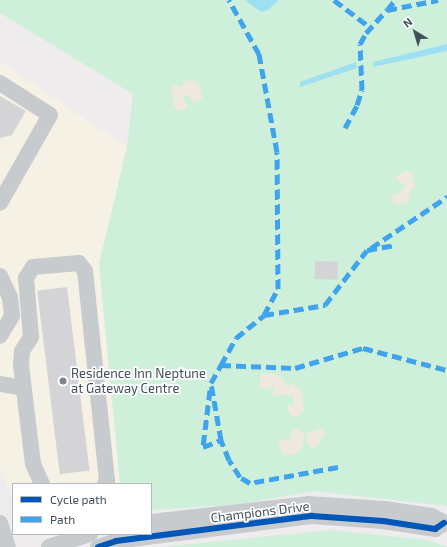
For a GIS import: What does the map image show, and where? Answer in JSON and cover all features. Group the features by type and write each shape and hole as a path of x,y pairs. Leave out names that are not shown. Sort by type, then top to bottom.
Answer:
{"street":[{"path":"0,83 50,115 0,203"},
{"path":"42,483 33,464 23,388 22,351 31,337 26,278 33,268 79,263 86,271 107,481 106,483"},
{"path":"0,276 10,297 12,316 0,336"},
{"path":"0,384 23,388"},
{"name":"Champions Drive","path":"152,522 308,504 386,509 432,516 446,520"},
{"name":"Champions Drive","path":"103,542 312,516 383,521 434,529 446,520"},
{"path":"0,524 8,547"},
{"path":"48,547 87,535"}],"shaded area":[{"path":"0,62 127,147 99,264 120,483 12,483 12,497 0,468"}],"green space":[{"path":"0,0 447,0 447,506 314,491 240,504 152,510 152,483 120,483 99,264 127,147 133,94 0,13"},
{"path":"330,530 428,540 447,547 161,547"}],"sand":[{"path":"193,80 202,90 202,98 194,103 188,95 184,95 183,99 188,106 185,110 179,111 174,106 171,87 178,85 181,88 186,81"},
{"path":"405,170 411,172 415,185 410,192 408,203 395,204 392,200 393,194 399,193 406,185 397,181 397,177"},
{"path":"271,373 283,378 288,388 291,383 301,389 304,409 297,417 290,415 288,409 288,405 295,404 292,394 275,396 272,394 275,386 263,390 260,387 260,374"},
{"path":"321,428 325,434 313,448 309,446 306,442 306,434"},
{"path":"294,429 299,429 304,434 303,446 296,454 283,455 278,443 284,439 292,440 290,432"}],"water":[{"path":"245,0 279,0 268,10 261,12"},
{"path":"447,44 447,51 373,67 373,62"},
{"path":"356,62 357,68 300,87 300,82"}],"building":[{"path":"0,96 26,111 12,135 0,138"},
{"path":"315,261 338,262 337,280 314,279"},
{"name":"Residence Inn Neptune at Gateway Centre","path":"67,287 90,471 60,474 37,291"}],"marked path":[{"path":"221,365 236,338 264,315 278,289 277,152 259,54 229,0"},
{"path":"334,0 371,28"},
{"path":"387,10 395,0"},
{"path":"345,128 357,105 362,90 360,44 366,33 387,10 438,0"},
{"path":"371,248 447,197"},
{"path":"264,315 325,305 367,250 394,245"},
{"path":"338,467 250,483 240,477 229,460 221,440 211,383 221,365 295,368 363,348 447,370"},
{"path":"210,390 203,447 221,440"}],"cycle path":[{"path":"98,547 116,541 312,516 383,521 435,529 444,523"}],"place":[{"name":"Residence Inn Neptune at Gateway Centre","path":"63,381"}]}
